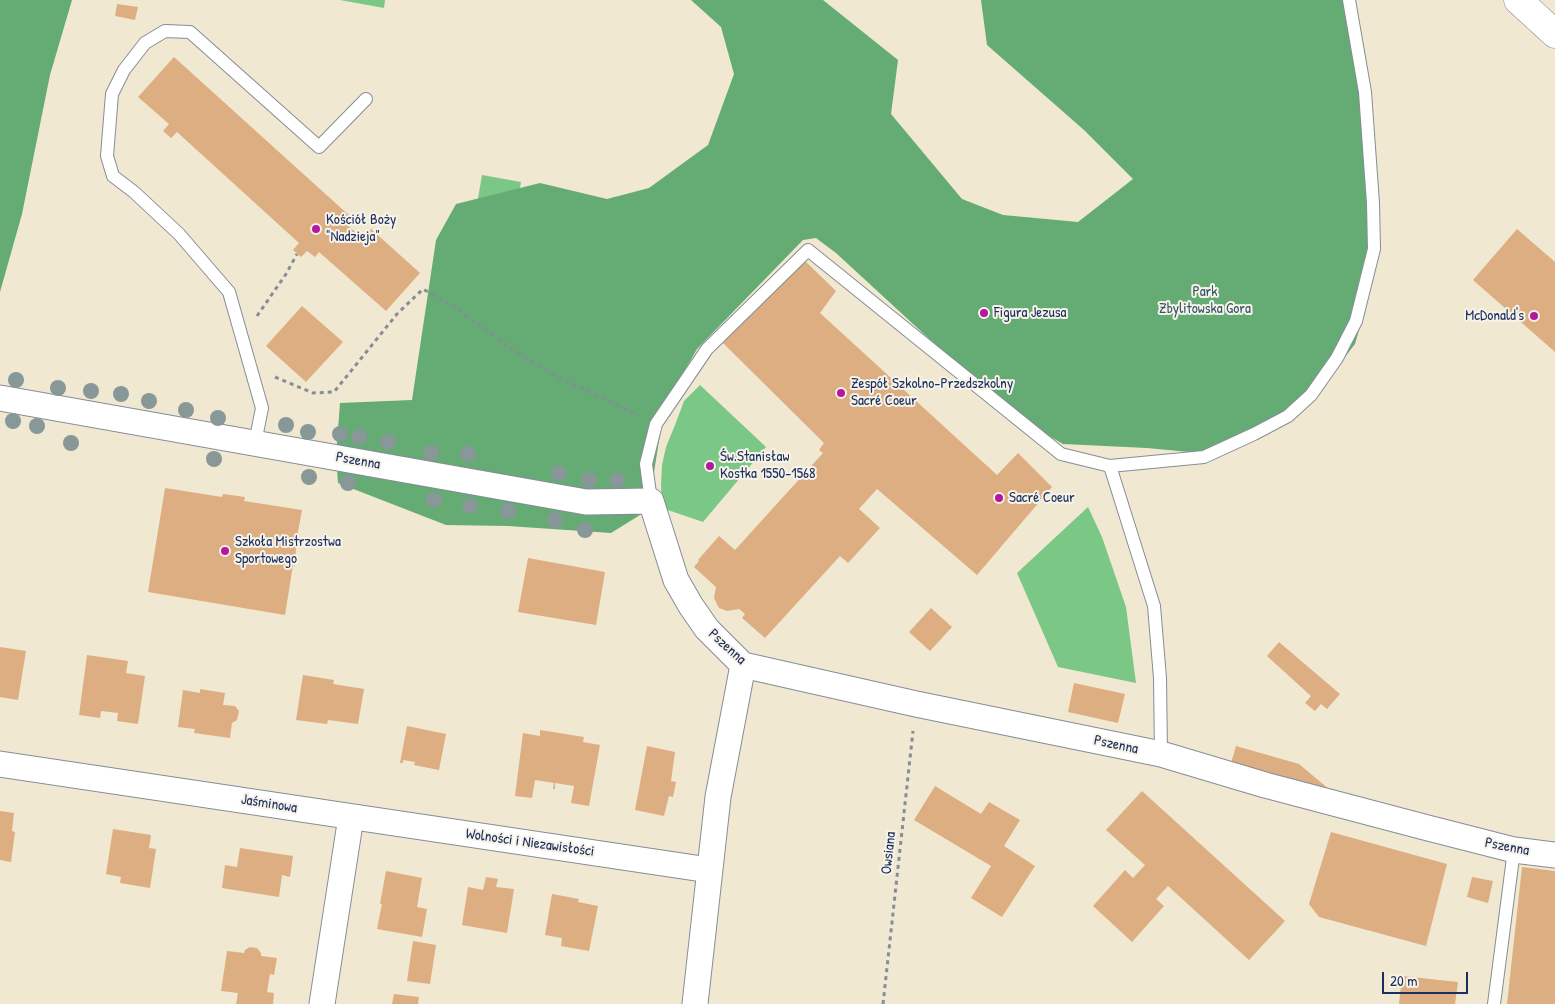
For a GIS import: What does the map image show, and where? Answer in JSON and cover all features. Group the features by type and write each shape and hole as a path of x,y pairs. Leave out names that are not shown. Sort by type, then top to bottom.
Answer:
{"main road":[{"path":"1518,0 1555,34"}],"street":[{"name":"Pszenna","path":"0,398 586,502 650,501 676,580 707,629 743,665 916,704 1161,754 1264,785 1514,850 1555,855"},
{"path":"695,1004 718,797 743,665"},
{"name":"Jaśminowa","path":"0,764 351,817"},
{"path":"322,1004 351,817"},
{"name":"Wolności i Niezawisłości","path":"351,817 709,870"}],"lane":[{"path":"650,501 646,464 656,424 707,349 808,250 1061,454 1110,466 1204,457 1288,416 1311,395 1337,358 1356,320 1374,249 1373,203 1365,92 1349,0"},
{"path":"255,443 262,408 229,292 180,234 134,192 113,176 107,156 112,94 124,70 145,43 165,31 190,32 319,147 366,99"},
{"path":"1110,466 1154,606 1160,678 1161,754"},
{"path":"1494,1004 1514,850"}],"path":[{"path":"251,324 286,274 297,254"},
{"path":"271,372 276,378 313,393 334,392 397,314 423,289 456,308 510,348 552,374 656,424"},
{"name":"Owsiana","path":"883,1004 916,704"}],"green space":[{"path":"0,0 72,0 50,75 22,214 0,292"},
{"path":"340,0 385,0 384,8"},
{"name":"Park Zbylitowska Gora","path":"691,0 823,0 898,60 891,114 962,199 1003,215 1078,222 1133,179 1084,130 987,45 981,0 1349,0 1379,228 1365,309 1355,344 1331,375 1280,421 1200,453 1147,448 1063,444 1023,421 988,393 836,253 816,238 803,240 697,349 679,380 661,428 648,510 611,533 508,526 446,525 338,483 336,456 340,403 412,400 436,240 456,204 540,183 607,199 649,188 708,145 734,74 721,27"},
{"path":"482,175 521,182 508,257 469,251"},
{"path":"700,385 766,447 703,522 662,508 661,485 662,465 666,447 684,401"},
{"path":"1088,507 1102,537 1126,607 1136,683 1058,667 1017,573"}],"building":[{"path":"117,4 138,7 135,20 115,16"},
{"path":"174,57 352,218 346,224 363,239 371,229 420,273 386,311 319,252 315,257 307,251 301,257 293,250 299,243 177,132 171,138 163,131 169,124 138,97"},
{"name":"McDonald's","path":"1517,229 1555,262 1555,352 1473,280"},
{"name":"Zespół Szkolno-Przedszkolny Sacré Coeur","path":"802,258 836,291 820,313 997,475 1018,453 1052,487 977,575 877,489 859,509 880,528 848,563 840,556 765,638 742,618 745,614 739,609 727,611 719,608 714,598 716,587 694,567 719,536 735,550 823,453 819,450 824,443 723,343"},
{"path":"302,306 343,342 306,382 266,346"},
{"name":"Szkoła Mistrzostwa Sportowego","path":"165,488 222,497 223,494 245,497 244,501 302,510 297,537 299,537 298,548 296,547 295,566 293,565 285,615 148,592"},
{"path":"528,558 605,572 596,625 518,612"},
{"path":"931,608 952,627 930,651 909,632"},
{"path":"1279,642 1340,694 1327,709 1321,704 1315,711 1305,703 1311,696 1267,656"},
{"path":"0,647 26,651 18,700 0,697"},
{"path":"87,655 128,661 126,673 145,676 138,724 117,721 118,713 101,711 100,718 79,715"},
{"path":"303,675 334,680 333,684 364,689 358,724 328,720 327,724 296,720"},
{"path":"1074,683 1125,694 1118,723 1068,712"},
{"path":"200,689 225,693 223,705 235,706 239,711 237,720 232,723 230,738 194,733 195,729 178,727 183,690 200,693"},
{"path":"407,726 446,734 439,770 414,765 415,762 403,760 403,763 400,763"},
{"path":"540,730 584,737 583,742 600,745 589,806 571,803 574,786 555,783 555,789 553,789 554,783 535,780 532,798 515,796 523,733 540,736"},
{"path":"647,746 675,752 671,781 676,782 673,797 669,796 664,816 635,810"},
{"path":"1236,746 1299,764 1330,790 1231,763"},
{"path":"935,786 981,814 989,802 1020,820 1004,846 1035,866 1002,917 971,898 991,866 914,820"},
{"path":"1142,791 1285,921 1249,960 1168,886 1156,899 1164,906 1132,942 1093,906 1125,870 1133,878 1145,865 1106,830"},
{"path":"0,811 14,813 12,831 15,832 11,862 0,860"},
{"path":"113,829 151,835 149,848 156,849 150,888 120,883 121,877 106,874"},
{"path":"1331,832 1447,864 1426,946 1319,917 1309,904"},
{"path":"240,848 293,856 290,877 282,875 279,897 222,888 225,865 237,867"},
{"path":"1522,867 1555,871 1555,1004 1507,1004"},
{"path":"386,871 422,878 417,907 427,909 422,937 377,929"},
{"path":"486,877 498,879 496,887 514,889 507,933 462,925 468,887 483,890"},
{"path":"1472,877 1493,881 1488,903 1467,897"},
{"path":"552,894 579,899 578,902 598,906 589,951 561,946 562,938 545,935"},
{"path":"413,941 436,945 430,984 407,981"},
{"path":"250,947 257,948 261,956 277,958 274,975 270,974 267,992 274,993 273,1004 236,1004 238,993 221,991 227,951 244,953"},
{"path":"1402,976 1458,982 1455,1004 1399,1004"},
{"path":"394,994 419,997 418,1004 392,1004"}],"place":[{"name":"Kościół Boży \"Nadzieja\"","path":"316,229"},
{"name":"Figura Jezusa","path":"984,313"},
{"name":"McDonald's","path":"1534,316"},
{"name":"Zespół Szkolno-Przedszkolny Sacré Coeur","path":"841,393"},
{"name":"Św.Stanisław Kostka 1550-1568","path":"710,466"},
{"name":"Sacré Coeur","path":"999,498"},
{"name":"Szkoła Mistrzostwa Sportowego","path":"225,551"}]}
